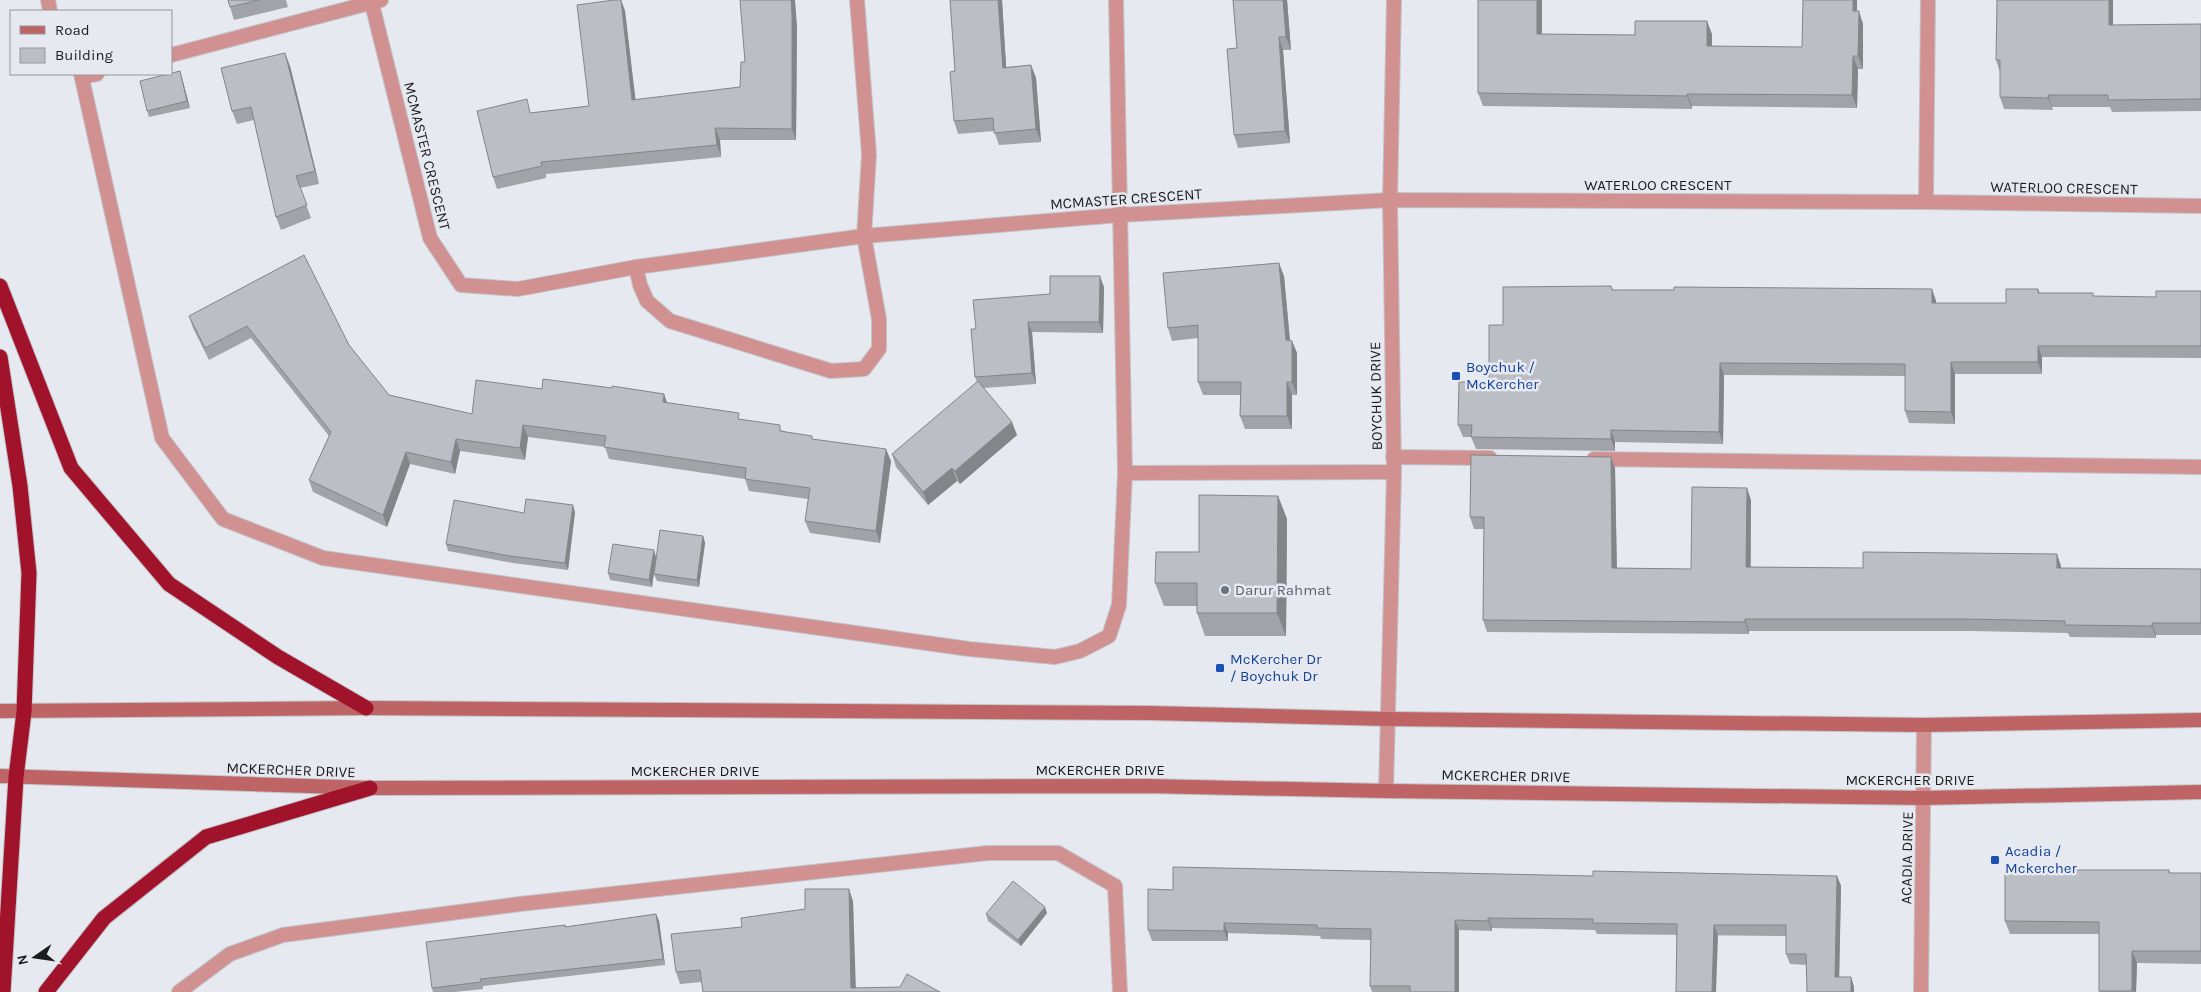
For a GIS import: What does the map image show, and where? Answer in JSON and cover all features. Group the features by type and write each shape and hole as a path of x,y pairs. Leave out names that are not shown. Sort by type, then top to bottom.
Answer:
{"highway":[{"path":"0,286 71,468 169,584 278,657 366,708"},
{"path":"0,357 20,486 29,574 24,712 16,777 3,992"},
{"path":"46,992 104,918 206,837 370,788"}],"main road":[{"path":"0,711 366,708 1139,713 1388,719 1924,725 2201,720"},
{"name":"MCKERCHER DRIVE","path":"0,776 370,788 1145,786 1924,798 2201,792"}],"street":[{"path":"636,267 640,285 647,301 670,321 831,371 864,369 879,349 879,319 864,236 869,154 857,0"},
{"path":"82,76 162,438 222,519 323,558 969,648 1055,657 1080,651 1109,636 1118,605 1125,473 1116,0"},
{"name":"BOYCHUK DRIVE","path":"1386,791 1394,472 1390,200 1394,0"},
{"path":"1926,202 1928,0"},
{"path":"172,55 375,1"},
{"name":"MCMASTER CRESCENT","path":"375,1 430,238 461,285 518,289 636,267 864,236 1120,215 1390,200"},
{"name":"WATERLOO CRESCENT","path":"1390,200 1926,202 2201,206"},
{"path":"1393,457 1505,458"},
{"path":"1585,459 2201,467"},
{"path":"1125,473 1394,472"},
{"name":"ACADIA DRIVE","path":"1922,992 1924,725"},
{"path":"179,992 230,954 283,935 520,904 988,853 1058,853 1115,886 1120,992"}],"building":[{"path":"228,0 259,0 230,7"},
{"path":"621,0 632,100 740,87 741,62 745,62 740,0 791,0 792,129 715,128 717,145 541,162 542,166 493,177 477,111 527,99 530,113 589,106 577,5"},
{"path":"950,0 998,0 1003,68 1031,65 1036,129 994,133 993,118 954,121 950,72 955,71"},
{"path":"1233,0 1283,0 1286,37 1279,37 1285,131 1234,135 1227,49 1237,48"},
{"path":"1478,0 1537,0 1537,34 1635,35 1635,21 1707,21 1707,46 1802,47 1803,0 1853,0 1853,11 1859,11 1858,56 1853,56 1852,95 1687,94 1687,96 1478,93"},
{"path":"1997,0 2109,0 2109,25 2201,24 2201,99 2108,100 2108,95 2048,95 2048,98 2000,97 2000,60 1996,60"},
{"path":"285,53 315,171 296,176 307,205 276,217 251,107 232,111 221,68"},
{"path":"180,71 187,101 147,111 140,81 172,75 172,73"},
{"path":"304,255 349,345 389,395 472,414 476,380 542,389 543,379 612,388 612,386 664,394 663,402 739,413 738,419 780,425 780,431 812,436 812,439 886,449 876,531 805,521 810,488 745,479 746,468 604,447 606,436 523,425 520,448 456,439 451,462 406,452 383,515 309,480 331,432 247,326 205,348 189,316"},
{"path":"1279,263 1286,340 1292,341 1292,382 1287,382 1287,416 1240,416 1241,382 1198,382 1198,325 1168,328 1163,273"},
{"path":"1050,276 1100,276 1099,322 1028,322 1032,373 975,377 971,329 976,329 973,300 1050,294"},
{"path":"1611,286 1612,290 1674,290 1674,287 1932,289 1932,303 2006,303 2006,289 2038,289 2038,293 2093,293 2093,296 2156,297 2156,291 2201,291 2201,346 2038,346 2038,362 1951,362 1951,412 1905,411 1905,364 1720,363 1719,432 1611,430 1611,439 1471,437 1472,425 1458,425 1459,382 1489,382 1489,325 1503,325 1503,287"},
{"path":"978,381 1012,422 955,471 952,468 923,492 892,454"},
{"path":"1471,455 1611,457 1612,568 1691,569 1692,487 1747,488 1746,567 1863,568 1863,552 2057,554 2057,568 2201,569 2201,623 2152,623 2152,626 2065,625 2065,621 1965,619 1745,619 1745,622 1483,620 1484,517 1470,517"},
{"name":"Darur Rahmat","path":"1199,495 1278,496 1277,613 1197,613 1197,583 1155,583 1156,552 1199,552"},
{"path":"526,499 573,505 565,563 510,556 446,544 454,500 524,513"},
{"path":"660,530 703,536 697,580 654,574"},
{"path":"613,544 654,550 649,580 608,573"},
{"path":"1173,867 1593,876 1593,871 1837,876 1835,977 1851,977 1851,992 1807,992 1806,954 1786,954 1786,925 1714,925 1712,992 1676,992 1677,924 1593,923 1593,919 1488,918 1488,921 1455,920 1455,992 1410,992 1410,986 1370,986 1371,929 1317,928 1317,925 1224,923 1224,931 1148,930 1148,889 1173,890"},
{"path":"2005,870 2169,870 2169,873 2201,873 2201,951 2132,951 2132,991 2099,991 2099,922 2005,921"},
{"path":"1013,881 1045,907 1018,940 986,914"},
{"path":"805,889 849,889 851,988 900,987 907,974 940,992 703,992 700,970 676,972 671,934 742,927 741,918 805,909"},
{"path":"656,914 663,959 480,979 481,982 432,988 426,942 565,925 565,927"}],"place":[{"name":"Boychuk / McKercher","path":"1456,376"},
{"name":"Darur Rahmat","path":"1225,590"},
{"name":"McKercher Dr / Boychuk Dr","path":"1220,668"},
{"name":"Acadia / Mckercher","path":"1995,860"}]}
